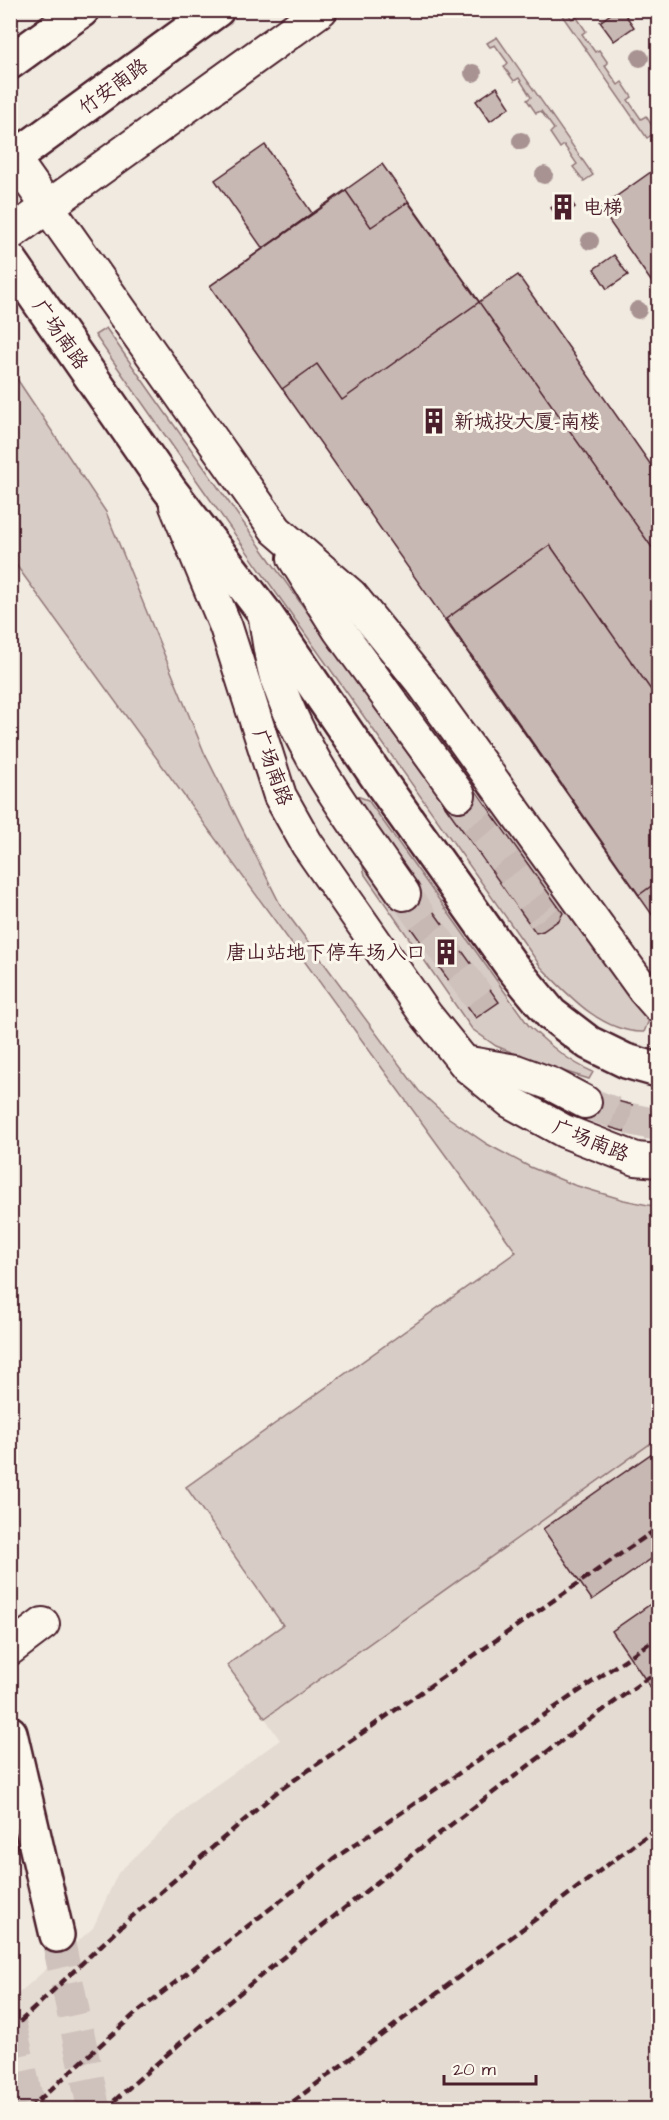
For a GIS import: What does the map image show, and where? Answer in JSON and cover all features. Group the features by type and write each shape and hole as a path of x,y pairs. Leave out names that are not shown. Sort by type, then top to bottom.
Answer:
{"main road":[{"path":"10,62 82,10"},
{"name":"竹安南路","path":"12,159 217,10"},
{"name":"广场南路","path":"10,260 169,489"},
{"path":"169,489 264,612 382,784 513,968 551,1014 589,1043 626,1061 658,1070"},
{"path":"10,1733 57,1935"}],"street":[{"path":"10,234 321,10"},
{"path":"12,159 276,530 339,630 459,795"},
{"name":"广场南路","path":"169,489 226,627 280,796 314,854 426,1015 464,1062 511,1102 564,1131 636,1159 658,1161"},
{"path":"276,530 351,595 423,684 658,1006"},
{"path":"264,612 276,678 298,729 323,775 404,894"},
{"path":"464,1062 516,1071 551,1084 585,1102"},
{"path":"10,1649 43,1624"}],"shaded area":[{"path":"559,11 566,11 572,19 576,16 586,31 582,34 595,52 599,50 608,63 605,66 618,85 622,82 632,97 628,100 641,119 646,116 656,132 647,138"},
{"path":"497,37 593,175 584,181 573,167 577,164 564,145 560,148 550,133 554,129 541,111 536,113 527,100 531,97 519,78 514,81 504,67 508,63 495,45 490,47 487,43"},
{"path":"106,328 445,805 480,780 649,1020 644,1032 629,1031 600,1019 574,1000 541,967 95,335"},
{"path":"11,370 106,512 204,752 280,904 419,1091 449,1118 487,1144 530,1167 574,1185 624,1200 658,1207 658,1438 265,1718 227,1665 283,1625 186,1487 516,1252 11,558"},
{"path":"354,795 368,800 529,1026 559,1052 593,1072 589,1079 544,1065 496,1046 472,1029 365,875 363,867 375,869"},
{"path":"658,1438 658,2109 11,2109 10,2001 93,1928 118,1873 194,1801 280,1740 265,1718"}],"building":[{"path":"616,10 622,10 634,27 614,41 600,22"},
{"path":"497,87 510,107 490,121 476,101"},
{"path":"265,145 312,213 263,249 215,180"},
{"name":"新城投大厦-南楼","path":"382,164 658,555 658,923 210,286"},
{"path":"658,167 658,291 600,208"},
{"path":"346,191 371,227 408,202 479,302 342,400 317,364 282,389 210,286"},
{"name":"电梯","path":"567,196 575,207 559,219 551,208"},
{"path":"614,255 628,275 607,289 594,269"},
{"path":"518,275 658,475 658,556 479,302"},
{"path":"550,545 658,700 658,881 639,895 446,619"},
{"path":"472,786 563,913 559,920 543,931 536,933 445,806"},
{"name":"唐山站地下停车场入口","path":"415,886 499,1002 476,1018 392,902"},
{"path":"590,1089 621,1102 658,1111 658,1139 612,1128 581,1115"},
{"path":"658,1449 658,1554 592,1600 543,1529"},
{"path":"658,1599 658,1698 612,1631"}],"tunnel":[{"path":"459,795 544,918"},
{"path":"404,894 484,1005"},
{"path":"585,1102 630,1119 658,1125"},
{"path":"57,1935 94,2110"},
{"path":"10,2024 29,2110"}],"railway":[{"path":"10,2031 128,1920 277,1792 658,1528"},
{"path":"28,2110 136,2013 338,1856 658,1637"},
{"path":"104,2110 226,2004 352,1902 519,1773 658,1671"},
{"path":"282,2110 658,1827"},
{"path":"645,2110 658,2100"}],"place":[{"name":"电梯","path":"563,207"},
{"name":"新城投大厦-南楼","path":"434,421"},
{"name":"唐山站地下停车场入口","path":"446,952"}]}
